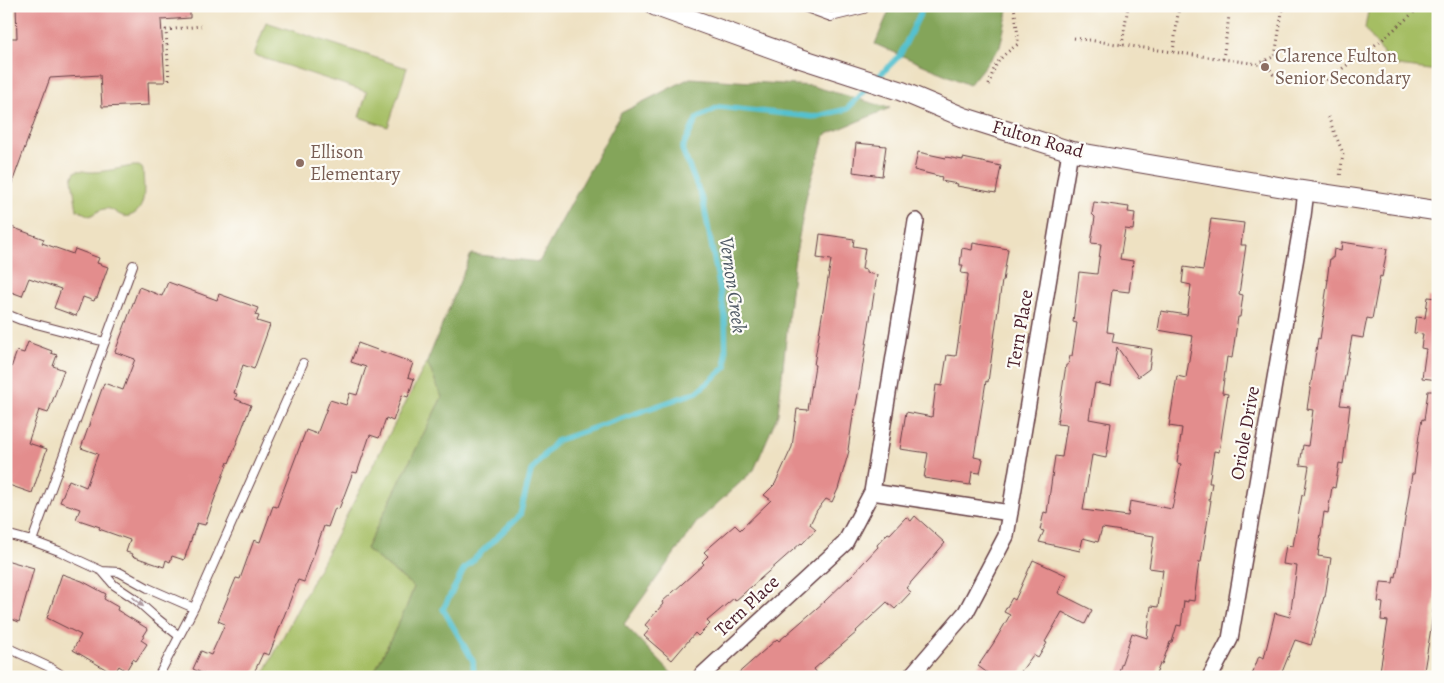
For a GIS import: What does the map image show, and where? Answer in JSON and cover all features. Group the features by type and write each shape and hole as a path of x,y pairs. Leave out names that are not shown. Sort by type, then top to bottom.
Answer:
{"street":[{"name":"Fulton Road","path":"655,6 796,57 901,91 963,117 1070,151 1306,191 1438,211"},
{"name":"Tern Place","path":"910,677 966,612 1006,536 1070,151"},
{"name":"Oriole Drive","path":"1210,677 1230,639 1306,191"},
{"name":"Tern Place","path":"700,677 845,543 872,492 916,221"},
{"path":"872,492 1010,513"}],"lane":[{"path":"801,6 831,17 866,6"},
{"path":"32,541 133,265"},
{"path":"6,314 21,320 104,342"},
{"path":"158,677 194,608 303,363"},
{"path":"6,534 59,551 102,570 119,572 148,588 194,608"},
{"path":"102,570 114,585 135,599 179,636"},
{"path":"6,647 49,667 65,677"}],"path":[{"path":"989,85 993,69 1001,57 1018,44 1014,6"},
{"path":"1122,45 1128,6"},
{"path":"1173,52 1179,6"},
{"path":"1074,38 1258,64 1275,56 1284,6"},
{"path":"1322,82 1382,40 1421,6"},
{"path":"1223,59 1229,16"},
{"path":"169,80 166,30 201,26"},
{"path":"1265,60 1273,74 1292,79"},
{"path":"1328,117 1343,154 1340,177"}],"green space":[{"path":"891,6 1009,6 1000,47 969,85 875,44"},
{"path":"1369,6 1438,6 1438,71 1391,65 1365,28"},
{"path":"266,22 407,68 388,127 359,117 367,92 254,55"},
{"path":"690,78 812,86 890,108 825,135 807,193 794,264 778,414 754,470 697,522 624,624 675,677 372,677 406,608 414,587 366,549 442,397 427,362 471,254 539,262 621,113"},
{"path":"139,166 143,169 144,187 141,205 134,214 123,216 107,209 100,210 90,216 77,210 72,179 75,172 102,171"},
{"path":"427,362 442,397 366,549 414,587 406,608 372,677 262,677"}],"building":[{"path":"16,6 190,6 190,18 161,20 165,82 148,82 149,105 102,107 100,75 50,78 8,194 6,194 6,38 17,38"},
{"path":"856,143 886,146 882,176 853,172"},
{"path":"918,152 946,158 963,160 963,158 1001,166 996,193 957,186 958,184 941,181 942,177 914,170"},
{"path":"1094,202 1129,207 1128,212 1135,213 1133,230 1125,229 1120,259 1133,261 1129,292 1112,290 1107,332 1114,333 1112,342 1152,349 1149,369 1138,377 1117,347 1111,386 1095,383 1089,419 1111,423 1106,458 1092,455 1083,510 1128,516 1130,501 1172,509 1181,464 1177,463 1182,428 1169,426 1177,376 1186,378 1193,336 1158,330 1161,311 1187,315 1191,285 1182,283 1184,267 1203,270 1211,219 1244,223 1241,245 1246,245 1239,294 1243,295 1232,358 1227,357 1222,393 1228,394 1219,452 1214,451 1209,483 1212,483 1209,500 1211,500 1201,562 1199,562 1194,601 1184,601 1181,626 1177,625 1172,642 1170,642 1155,677 1117,677 1132,633 1147,638 1151,606 1158,607 1163,570 1149,568 1154,536 1102,528 1098,542 1083,538 1080,551 1039,542 1044,531 1040,530 1044,512 1047,513 1055,456 1062,457 1067,425 1057,424 1066,365 1068,365 1070,356 1072,356 1077,323 1073,322 1079,272 1097,274 1101,244 1091,243 1095,217 1092,214"},
{"path":"6,225 44,239 42,243 73,254 75,249 99,258 97,263 108,267 97,298 94,301 83,297 76,316 54,308 61,289 29,278 22,296 6,290"},
{"path":"820,234 854,239 853,246 865,248 862,269 866,270 866,273 877,275 860,383 854,409 849,451 838,489 832,502 826,499 817,510 810,524 816,529 802,544 735,601 734,598 707,621 710,624 698,636 695,633 672,660 644,636 650,629 645,625 663,604 662,602 704,564 702,562 708,556 704,552 735,525 740,530 771,500 764,495 775,484 792,447 797,409 808,410 831,260 817,258"},
{"path":"1342,242 1387,249 1372,319 1367,318 1363,338 1352,336 1340,405 1350,406 1343,464 1339,463 1335,488 1332,487 1328,513 1324,512 1318,556 1331,558 1325,597 1311,645 1295,640 1280,677 1251,677 1259,656 1264,658 1275,613 1290,617 1297,566 1283,564 1286,545 1293,546 1309,466 1300,465 1303,445 1308,446 1313,410 1307,409 1318,338 1320,339 1325,307 1330,258 1333,258 1334,249 1341,251"},
{"path":"973,243 1008,249 988,382 986,381 974,457 983,459 980,473 972,472 970,485 924,478 928,453 900,449 906,412 932,417 936,385 942,386 947,355 956,356 968,276 968,274 961,273 963,265 960,265 962,248 972,250"},
{"path":"168,282 217,300 219,294 258,308 255,315 259,316 257,321 270,325 254,369 243,365 234,393 237,394 235,399 251,405 205,525 197,523 184,560 172,556 170,562 166,560 164,567 132,556 133,554 126,552 130,540 76,519 80,509 60,502 69,480 86,487 98,454 81,448 104,383 123,390 135,359 115,352 139,287 162,296"},
{"path":"1428,297 1438,298 1438,380 1422,378 1426,349 1421,348 1423,334 1414,333 1416,317 1425,318"},
{"path":"28,342 52,351 51,353 57,355 53,366 64,370 48,413 39,410 28,443 47,449 32,493 6,484 6,382 17,351 24,353"},
{"path":"358,343 413,363 408,377 414,379 408,397 402,395 393,421 386,418 379,438 370,435 357,473 353,472 339,509 335,508 328,527 324,526 304,582 298,580 269,655 263,653 252,677 210,677 193,669 201,651 211,655 225,624 218,621 236,578 240,579 254,540 260,542 273,506 277,507 306,430 317,434 330,400 346,405 350,393 357,395 366,367 351,362"},
{"path":"1428,391 1438,391 1438,573 1423,677 1379,677 1388,621 1381,620 1383,603 1378,602 1381,582 1393,583 1394,576 1396,577 1412,474 1414,474 1419,435 1422,419 1424,420"},
{"path":"915,516 945,543 906,588 911,592 895,609 887,602 857,632 814,669 820,677 734,677 777,639 779,641 824,602 853,574 888,533 890,534 906,517 911,521"},
{"path":"6,560 34,568 19,622 6,617"},
{"path":"1033,560 1066,575 1058,593 1092,610 1085,624 1062,612 1038,658 1033,655 1017,677 993,677 978,666 1010,615 1004,612 1012,598 1015,600"},
{"path":"62,574 82,581 106,594 104,599 118,607 117,610 148,629 141,640 147,644 136,661 133,659 126,671 119,666 114,674 73,650 81,635 47,618"}],"waterway":[{"name":"Vernon Creek","path":"876,79 900,55 924,6"},
{"name":"Vernon Creek","path":"474,677 473,661 443,609 464,569 520,515 531,471 556,441 697,392 726,367 725,316 703,201 682,149 697,118 719,107 814,117 847,109 870,86"}],"place":[{"name":"Clarence Fulton Senior Secondary","path":"1265,67"},
{"name":"Ellison Elementary","path":"300,163"}]}
